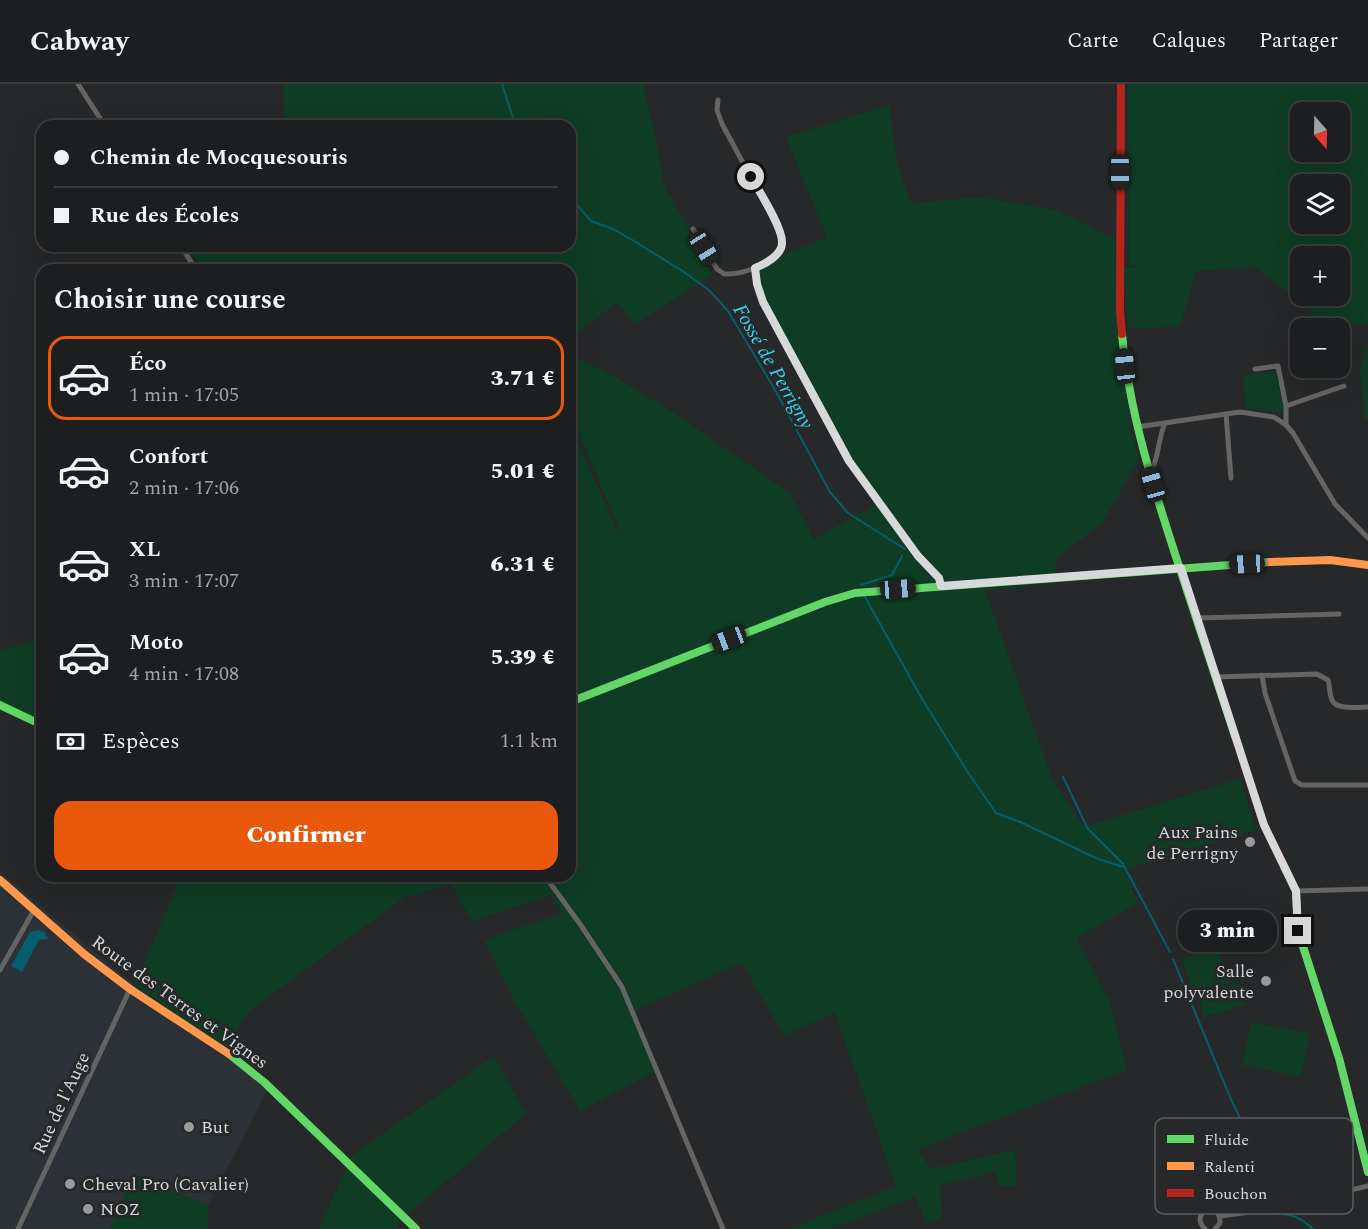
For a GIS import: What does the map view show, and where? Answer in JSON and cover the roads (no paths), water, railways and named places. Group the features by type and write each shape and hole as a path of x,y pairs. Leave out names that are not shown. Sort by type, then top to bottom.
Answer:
{"street":[{"path":"78,84 101,120"},
{"path":"1120,84 1120,311 1125,366 1137,427 1149,471 1264,825 1296,891 1298,931 1339,1058 1368,1172"},
{"path":"693,229 717,269 724,274 755,268 766,263 783,244 780,231 722,124 717,110 718,100"},
{"path":"755,268 763,302 849,461 918,556 939,578 941,586"},
{"path":"1255,369 1278,366 1286,406 1286,425"},
{"path":"1286,406 1344,386"},
{"path":"1137,427 1240,412 1274,417 1286,425 1335,504 1368,538"},
{"path":"1226,414 1231,478"},
{"path":"1149,471 1152,470 1156,460 1159,436 1165,423"},
{"path":"576,700 836,598 870,591 1320,560 1368,565"},
{"path":"1197,618 1339,614"},
{"path":"1262,675 1264,693 1294,781 1302,785 1368,785"},
{"path":"1216,677 1323,676 1328,681 1334,703 1341,706 1368,707"},
{"path":"0,705 36,722"},
{"name":"Route des Terres et Vignes","path":"0,880 84,954 130,989 220,1047 264,1082 416,1229"},
{"path":"549,882 622,987 723,1229"},
{"path":"1296,891 1368,889"},
{"path":"0,970 34,910"},
{"name":"Rue de l'Auge","path":"18,1229 130,989"},
{"path":"1353,1190 1368,1186"},
{"path":"1203,1214 1200,1218 1203,1228"},
{"path":"1218,1214 1220,1216 1234,1214"},
{"path":"1216,1229 1220,1223 1220,1216"}],"water":[{"path":"38,930 45,932 48,939 39,940 22,972 11,966 30,932"}],"waterway":[{"name":"Fossé de Perrigny","path":"502,84 514,120"},
{"name":"Fossé de Perrigny","path":"576,204 591,221 613,229 634,241 709,290 728,311 774,388 830,492 848,513 905,549"},
{"name":"Fossé de Perrigny","path":"861,585 892,575 902,556"},
{"name":"Fossé de Perrigny","path":"865,597 921,697 996,813 1098,859 1124,867"},
{"name":"Fossé de Perrigny","path":"1063,777 1088,829 1123,864 1170,952"},
{"name":"Fossé de Perrigny","path":"1173,959 1240,1118"},
{"name":"Fossé de Perrigny","path":"1275,1214 1286,1214"},
{"name":"Fossé de Perrigny","path":"1286,1214 1296,1217 1313,1229"}],"place":[{"name":"Aux Pains de Perrigny","path":"1250,842"},
{"name":"Salle polyvalente","path":"1266,981"},
{"name":"But","path":"189,1127"},
{"name":"Cheval Pro (Cavalier)","path":"70,1184"},
{"name":"NOZ","path":"88,1209"}]}
